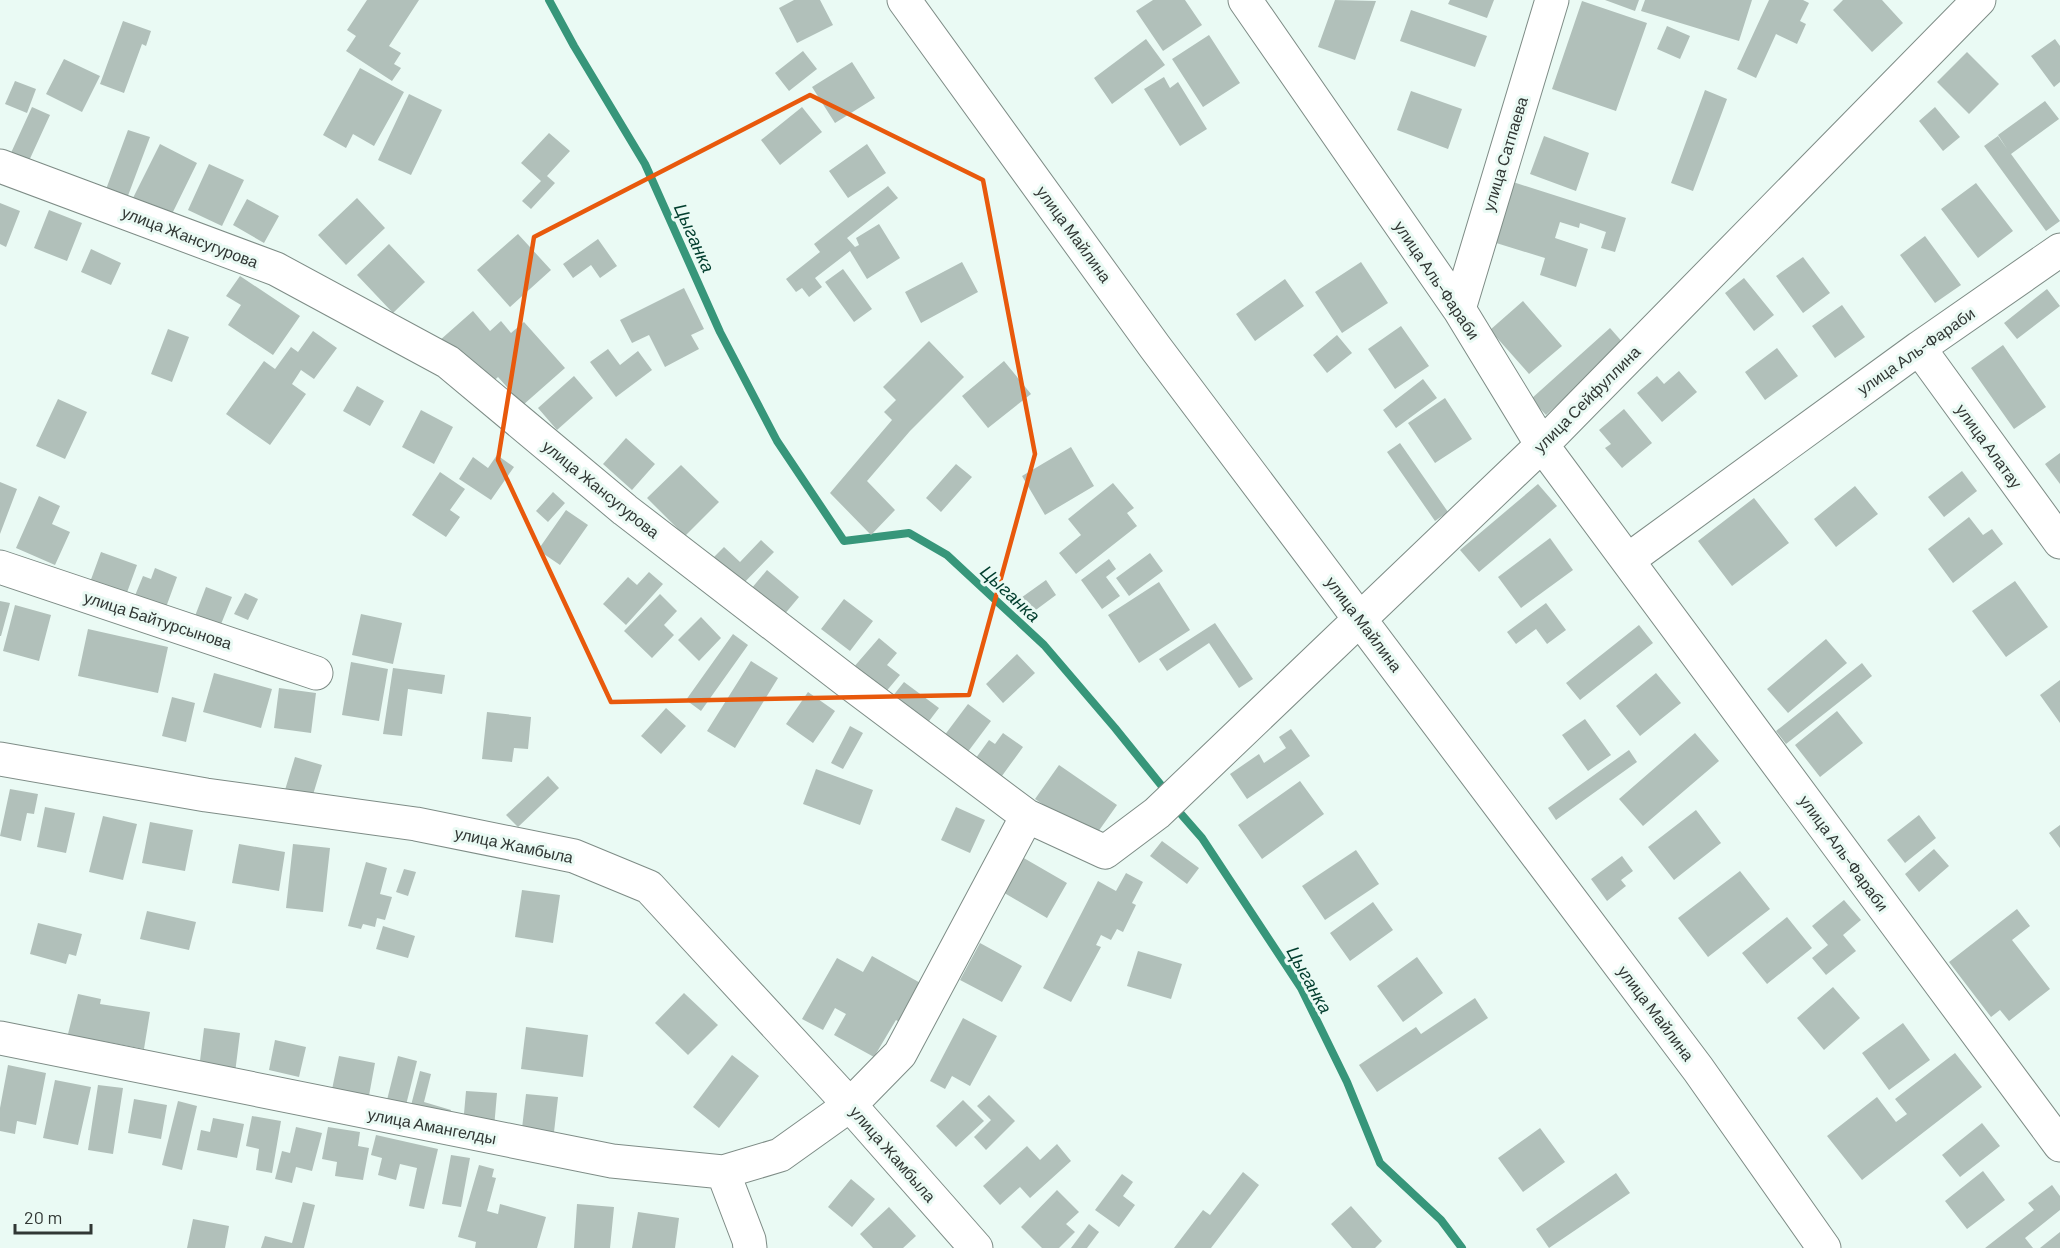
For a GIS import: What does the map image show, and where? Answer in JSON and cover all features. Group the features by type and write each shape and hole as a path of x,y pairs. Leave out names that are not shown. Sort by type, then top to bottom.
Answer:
{"street":[{"name":"улица Майлина","path":"904,0 1155,347 1698,1069 1824,1248"},
{"name":"улица Аль-Фараби","path":"1245,0 1459,309 1542,445 2059,1140"},
{"name":"улица Сатпаева","path":"1459,309 1552,0"},
{"name":"улица Сейфуллина","path":"1157,813 1542,445 1979,0"},
{"name":"улица Жансугурова","path":"0,166 276,269 448,362 625,510 837,674 1027,816 1105,852 1157,813"},
{"name":"улица Аль-Фараби","path":"1628,560 1919,348 2060,250"},
{"name":"улица Алатау","path":"1919,348 2060,542"},
{"name":"улица Байтурсынова","path":"0,567 316,673"},
{"name":"улица Жамбыла","path":"0,759 206,795 416,824 574,856 649,887 850,1105 976,1248"},
{"name":"улица Амангелды","path":"0,1038 612,1161 723,1172 780,1155 850,1105 900,1054 1027,816"},
{"path":"723,1172 750,1248"}],"highlighted area":[{"path":"810,95 983,180 1035,454 969,695 611,702 498,460 534,237"}],"building":[{"path":"367,0 419,0 389,46 401,53 394,64 401,68 392,81 346,51 356,36 347,30"},
{"path":"794,0 820,0 833,25 797,43 779,8"},
{"path":"1153,0 1185,0 1202,25 1163,51 1136,11"},
{"path":"1335,0 1376,1 1355,60 1318,47"},
{"path":"1450,0 1494,0 1487,18 1448,4"},
{"path":"1605,0 1639,0 1635,11"},
{"path":"1645,0 1752,0 1739,41 1641,11"},
{"path":"1769,0 1803,0 1809,3 1800,21 1806,24 1797,44 1776,34 1756,78 1737,69"},
{"path":"1843,0 1882,0 1903,23 1872,52 1833,10"},
{"path":"1582,1 1647,23 1616,111 1552,89"},
{"path":"1411,10 1487,36 1475,67 1400,41"},
{"path":"123,21 151,31 146,46 142,44 124,93 100,84"},
{"path":"1667,26 1690,36 1680,59 1657,49"},
{"path":"1209,35 1240,83 1203,107 1172,59"},
{"path":"1146,39 1165,65 1112,104 1094,78"},
{"path":"2055,39 2060,46 2060,82 2054,87 2031,56"},
{"path":"803,51 817,69 789,91 775,73"},
{"path":"1967,52 1999,84 1969,114 1937,82"},
{"path":"64,59 100,76 82,112 46,94"},
{"path":"852,62 875,98 835,123 812,87"},
{"path":"360,68 404,92 374,146 353,134 346,148 323,135"},
{"path":"1164,77 1170,88 1178,82 1207,129 1180,146 1144,89"},
{"path":"15,81 36,89 27,113 5,104"},
{"path":"1705,90 1727,99 1693,191 1671,183"},
{"path":"1411,91 1462,109 1448,149 1397,130"},
{"path":"409,94 442,110 411,175 378,160"},
{"path":"2045,101 2059,119 2011,154 2060,221 2046,231 1984,146 1998,136 2007,149 1998,135"},
{"path":"32,107 50,115 28,163 10,155"},
{"path":"802,107 822,132 780,165 761,140"},
{"path":"1935,107 1960,137 1943,151 1919,121"},
{"path":"128,130 150,137 126,201 105,192"},
{"path":"549,133 570,151 547,176 555,183 531,209 522,201 541,181 521,163"},
{"path":"1544,136 1589,153 1576,191 1530,174"},
{"path":"160,144 197,163 171,216 133,198"},
{"path":"867,144 886,173 848,198 829,171"},
{"path":"209,164 244,180 222,226 188,210"},
{"path":"1513,182 1626,218 1615,252 1601,248 1606,232 1580,223 1579,228 1560,222 1555,238 1588,249 1576,287 1540,275 1545,258 1493,242"},
{"path":"1976,183 2013,231 1978,258 1941,209"},
{"path":"888,186 898,198 847,238 855,247 859,245 856,238 879,224 900,258 867,279 850,251 815,278 822,287 809,297 802,288 796,292 786,279 820,252 814,244"},
{"path":"357,198 385,228 346,265 318,235"},
{"path":"247,199 279,216 264,243 233,225"},
{"path":"0,203 20,211 6,247 0,244"},
{"path":"49,210 82,223 67,261 34,248"},
{"path":"518,234 551,270 510,307 477,270"},
{"path":"1925,236 1961,285 1935,303 1900,255"},
{"path":"598,239 617,266 600,278 591,265 573,278 563,264"},
{"path":"389,244 425,282 393,313 357,275"},
{"path":"91,249 121,263 111,285 81,272"},
{"path":"1803,257 1830,293 1803,313 1776,276"},
{"path":"962,262 978,292 921,323 905,292"},
{"path":"1361,262 1388,303 1342,333 1315,292"},
{"path":"843,269 872,309 854,322 825,282"},
{"path":"240,276 300,316 273,355 228,325 241,305 226,296"},
{"path":"1744,278 1774,315 1754,331 1725,293"},
{"path":"1285,279 1304,306 1255,341 1236,314"},
{"path":"684,288 704,329 691,335 699,349 665,367 649,335 632,343 620,320"},
{"path":"2047,289 2060,306 2017,339 2004,323"},
{"path":"1523,301 1562,346 1529,374 1490,330"},
{"path":"1842,305 1865,337 1835,358 1812,326"},
{"path":"473,311 490,331 501,321 511,333 524,322 565,368 523,405 498,377 483,391 439,341"},
{"path":"1401,326 1429,366 1395,389 1368,349"},
{"path":"1610,328 1624,344 1546,415 1531,399"},
{"path":"168,329 189,337 172,382 151,374"},
{"path":"313,331 337,348 314,379 301,370 292,384 306,394 270,445 226,414 264,361 275,369 291,347 298,352"},
{"path":"1337,335 1352,353 1327,373 1313,355"},
{"path":"929,341 964,377 910,431 867,481 895,510 871,535 830,493 892,420 884,412 896,400 883,387"},
{"path":"2003,345 2046,407 2014,429 1971,368"},
{"path":"1777,348 1798,376 1765,400 1745,372"},
{"path":"608,349 620,365 638,351 652,370 616,397 590,362"},
{"path":"1004,361 1031,394 988,428 962,396"},
{"path":"1679,371 1697,392 1662,422 1637,393 1657,376 1664,384"},
{"path":"574,376 593,398 557,430 538,408"},
{"path":"1423,379 1437,398 1396,428 1383,410"},
{"path":"357,386 384,401 370,426 343,411"},
{"path":"1445,398 1472,439 1435,463 1408,423"},
{"path":"58,399 87,412 65,459 36,446"},
{"path":"1624,409 1652,443 1622,468 1605,448 1611,444 1599,430"},
{"path":"421,410 453,427 434,464 402,447"},
{"path":"626,438 655,464 632,490 603,464"},
{"path":"1400,443 1448,512 1435,521 1387,452"},
{"path":"1071,447 1094,486 1045,515 1022,476"},
{"path":"2060,453 2060,484 2045,464"},
{"path":"497,455 514,467 491,500 459,479 473,457 488,468"},
{"path":"956,464 972,477 941,512 926,498"},
{"path":"681,465 719,502 685,536 647,498"},
{"path":"1962,471 1977,491 1944,517 1928,497"},
{"path":"440,472 465,489 450,510 460,517 446,537 412,515"},
{"path":"0,482 17,489 0,534"},
{"path":"1113,483 1134,508 1127,513 1137,526 1076,574 1059,553 1081,535 1068,519"},
{"path":"1538,484 1557,506 1479,572 1460,550"},
{"path":"1855,486 1878,514 1836,547 1814,519"},
{"path":"553,492 565,503 548,522 536,511"},
{"path":"39,496 60,506 52,524 70,532 55,565 16,548"},
{"path":"1754,498 1789,543 1732,586 1698,541"},
{"path":"566,510 588,525 560,565 538,550"},
{"path":"1969,517 1983,535 1992,529 2003,544 1953,583 1928,549"},
{"path":"1550,538 1573,570 1521,608 1498,577"},
{"path":"761,540 774,552 737,590 708,563 724,547 740,562"},
{"path":"101,552 137,565 125,598 89,585"},
{"path":"1150,553 1163,571 1129,596 1116,578"},
{"path":"1109,559 1116,569 1106,577 1120,596 1102,609 1081,580"},
{"path":"155,568 177,577 165,610 134,598 143,576 151,579"},
{"path":"767,570 799,597 778,622 746,595"},
{"path":"649,572 663,584 626,625 603,604 628,577 637,585"},
{"path":"1046,580 1056,595 1029,615 1018,600"},
{"path":"2015,581 2048,627 2006,657 1972,611"},
{"path":"1159,582 1190,630 1139,663 1108,615"},
{"path":"206,587 232,597 217,634 192,624"},
{"path":"245,593 258,599 248,620 234,614"},
{"path":"660,594 677,611 664,625 674,635 652,658 624,631"},
{"path":"844,599 873,621 850,651 821,629"},
{"path":"0,601 10,603 1,636 0,636"},
{"path":"1546,603 1566,630 1547,644 1536,629 1516,644 1507,632"},
{"path":"15,605 51,615 39,661 3,651"},
{"path":"361,614 402,623 393,664 352,655"},
{"path":"701,617 721,638 699,661 678,640"},
{"path":"1215,623 1253,679 1239,688 1209,643 1167,671 1159,659"},
{"path":"1639,625 1653,643 1580,700 1566,683"},
{"path":"88,629 168,647 158,693 78,676"},
{"path":"733,634 748,645 701,711 686,700"},
{"path":"879,638 897,653 887,665 900,675 884,694 853,668"},
{"path":"1826,639 1847,663 1788,713 1767,689"},
{"path":"1017,654 1035,673 1003,703 986,684"},
{"path":"751,661 778,678 735,748 707,731"},
{"path":"351,662 388,669 379,721 342,715"},
{"path":"1862,663 1872,676 1786,744 1776,731"},
{"path":"393,668 445,675 442,694 408,689 402,736 383,734"},
{"path":"214,673 272,689 261,728 203,712"},
{"path":"1656,673 1681,703 1640,736 1616,706"},
{"path":"2060,680 2060,723 2040,695"},
{"path":"904,682 939,708 923,729 888,702"},
{"path":"279,688 316,693 311,733 274,728"},
{"path":"808,692 835,711 813,743 786,724"},
{"path":"172,697 195,703 186,742 162,736"},
{"path":"968,704 991,721 967,753 944,736"},
{"path":"666,708 686,726 661,754 641,736"},
{"path":"1837,711 1863,743 1820,777 1795,745"},
{"path":"487,712 531,717 528,749 514,748 512,762 482,759"},
{"path":"1585,719 1611,755 1588,771 1562,735"},
{"path":"850,726 863,733 843,769 831,763"},
{"path":"1291,729 1310,756 1247,799 1230,774 1259,754 1264,763 1286,748 1279,737"},
{"path":"1003,733 1023,747 999,780 973,762 989,740 995,744"},
{"path":"1695,733 1719,761 1643,826 1619,799"},
{"path":"1629,750 1637,762 1556,820 1548,808"},
{"path":"295,757 322,765 312,798 285,790"},
{"path":"1059,765 1117,805 1093,839 1035,799"},
{"path":"816,769 873,790 860,825 803,804"},
{"path":"548,776 559,788 518,827 506,815"},
{"path":"1300,781 1324,814 1262,859 1238,825"},
{"path":"10,789 38,794 34,814 27,813 21,841 0,836"},
{"path":"45,807 75,813 66,853 37,847"},
{"path":"956,807 985,820 970,853 941,840"},
{"path":"1696,810 1721,843 1674,880 1648,847"},
{"path":"1919,815 1936,838 1905,863 1887,840"},
{"path":"103,816 137,824 123,880 89,872"},
{"path":"150,822 193,830 185,871 142,863"},
{"path":"2060,825 2060,848 2049,833"},
{"path":"1162,841 1199,868 1187,884 1150,856"},
{"path":"239,844 285,852 279,891 232,883"},
{"path":"293,844 330,848 323,912 286,908"},
{"path":"1934,849 1949,866 1919,892 1905,874"},
{"path":"1356,850 1379,884 1325,920 1302,886"},
{"path":"1622,856 1633,871 1621,880 1626,886 1607,901 1591,879"},
{"path":"1022,857 1067,883 1047,918 1001,891"},
{"path":"366,862 387,868 380,894 392,897 385,920 377,918 375,927 363,924 361,929 348,926"},
{"path":"404,869 416,872 408,896 396,892"},
{"path":"1740,871 1770,909 1708,957 1678,918"},
{"path":"1126,873 1143,882 1132,903 1136,905 1123,932 1117,929 1111,940 1101,935 1096,945 1101,947 1071,1002 1043,988 1098,881 1116,891"},
{"path":"522,890 560,895 553,943 515,937"},
{"path":"1844,900 1861,920 1843,935 1856,951 1826,975 1812,958 1828,945 1812,926"},
{"path":"1373,902 1393,930 1350,961 1330,933"},
{"path":"2017,909 2030,926 2012,940 2050,989 2009,1021 2000,1010 1991,1017 1949,962"},
{"path":"147,911 196,922 189,950 140,939"},
{"path":"1787,917 1812,948 1767,984 1742,953"},
{"path":"38,923 82,934 76,956 69,954 66,964 30,954"},
{"path":"383,926 415,936 408,958 376,949"},
{"path":"980,943 1022,966 1002,1002 960,980"},
{"path":"1138,951 1182,964 1171,999 1127,986"},
{"path":"872,956 924,985 902,1024 896,1020 874,1057 834,1035 846,1014 835,1008 823,1030 802,1019 837,958 863,972"},
{"path":"1417,957 1443,993 1403,1022 1377,986"},
{"path":"1833,987 1860,1018 1824,1050 1797,1018"},
{"path":"684,993 718,1025 688,1055 655,1023"},
{"path":"78,994 101,999 100,1004 150,1012 144,1049 91,1039 89,1048 66,1042"},
{"path":"1475,998 1488,1018 1377,1092 1359,1065 1416,1027 1421,1034"},
{"path":"963,1018 997,1036 970,1086 952,1076 945,1089 930,1081"},
{"path":"1903,1023 1930,1060 1889,1090 1862,1053"},
{"path":"526,1027 588,1035 583,1077 521,1069"},
{"path":"204,1028 240,1033 235,1073 199,1069"},
{"path":"275,1040 306,1047 299,1077 269,1070"},
{"path":"1955,1053 1982,1087 1862,1180 1827,1136 1877,1097 1896,1122 1907,1114 1895,1099"},
{"path":"732,1055 759,1076 719,1128 693,1107"},
{"path":"339,1056 375,1063 368,1101 331,1094"},
{"path":"398,1056 417,1061 404,1113 385,1108"},
{"path":"8,1065 46,1073 36,1125 17,1121 15,1134 0,1131 0,1108"},
{"path":"420,1071 431,1074 424,1102 451,1110 447,1123 409,1113"},
{"path":"55,1080 91,1087 78,1145 43,1138"},
{"path":"98,1085 123,1088 113,1154 88,1150"},
{"path":"466,1091 497,1093 494,1128 463,1125"},
{"path":"526,1094 558,1097 553,1141 521,1137"},
{"path":"989,1095 1015,1121 986,1150 974,1137 991,1120 977,1106"},
{"path":"134,1099 167,1105 161,1139 128,1133"},
{"path":"963,1100 984,1121 956,1147 936,1126"},
{"path":"178,1101 197,1106 182,1170 162,1165"},
{"path":"252,1116 281,1121 272,1173 256,1170 259,1149 246,1146"},
{"path":"213,1118 244,1124 237,1158 197,1150 201,1130 210,1132"},
{"path":"1982,1123 2000,1146 1960,1177 1942,1155"},
{"path":"296,1127 322,1133 312,1171 296,1167 292,1183 275,1179 282,1151 290,1153"},
{"path":"328,1127 360,1132 358,1146 369,1148 363,1180 335,1176 337,1162 322,1159"},
{"path":"1540,1128 1565,1162 1523,1192 1498,1158"},
{"path":"376,1135 438,1149 424,1209 409,1206 417,1168 400,1164 396,1180 378,1175 382,1158 371,1155"},
{"path":"1057,1144 1071,1161 1030,1198 1020,1187 1000,1205 983,1186 1027,1146 1040,1160"},
{"path":"451,1155 470,1158 461,1207 442,1204"},
{"path":"479,1165 494,1169 492,1177 496,1178 487,1211 498,1214 500,1204 546,1217 537,1248 475,1248 476,1242 458,1237"},
{"path":"1983,1171 2005,1200 1967,1229 1945,1201"},
{"path":"1243,1172 1259,1185 1211,1248 1174,1248 1203,1210 1210,1215"},
{"path":"1616,1173 1630,1193 1549,1248 1536,1229"},
{"path":"1122,1174 1133,1182 1123,1196 1135,1205 1119,1227 1095,1210"},
{"path":"851,1179 875,1199 852,1227 828,1207"},
{"path":"2052,1185 2060,1196 2060,1210 2025,1238 2033,1248 1985,1248 2034,1210 2028,1203"},
{"path":"1057,1190 1079,1212 1066,1224 1075,1232 1059,1248 1042,1248 1021,1227"},
{"path":"303,1202 315,1205 304,1248 261,1248 265,1236 292,1243"},
{"path":"577,1204 614,1207 610,1248 574,1248"},
{"path":"1351,1206 1382,1241 1375,1248 1352,1248 1331,1224"},
{"path":"889,1207 916,1236 903,1248 873,1248 860,1234"},
{"path":"638,1212 679,1218 675,1248 632,1248"},
{"path":"193,1219 229,1226 225,1248 187,1248"},
{"path":"1089,1224 1099,1232 1087,1248 1071,1248"},
{"path":"2060,1232 2060,1248 2040,1248"}],"waterway":[{"name":"Цыганка","path":"549,0 645,164 720,332 777,441 844,541 909,533 947,555 1044,645 1115,728 1166,794"},
{"name":"Цыганка","path":"1174,806 1202,838 1301,988 1347,1082 1380,1163 1441,1220 1462,1248"}]}
